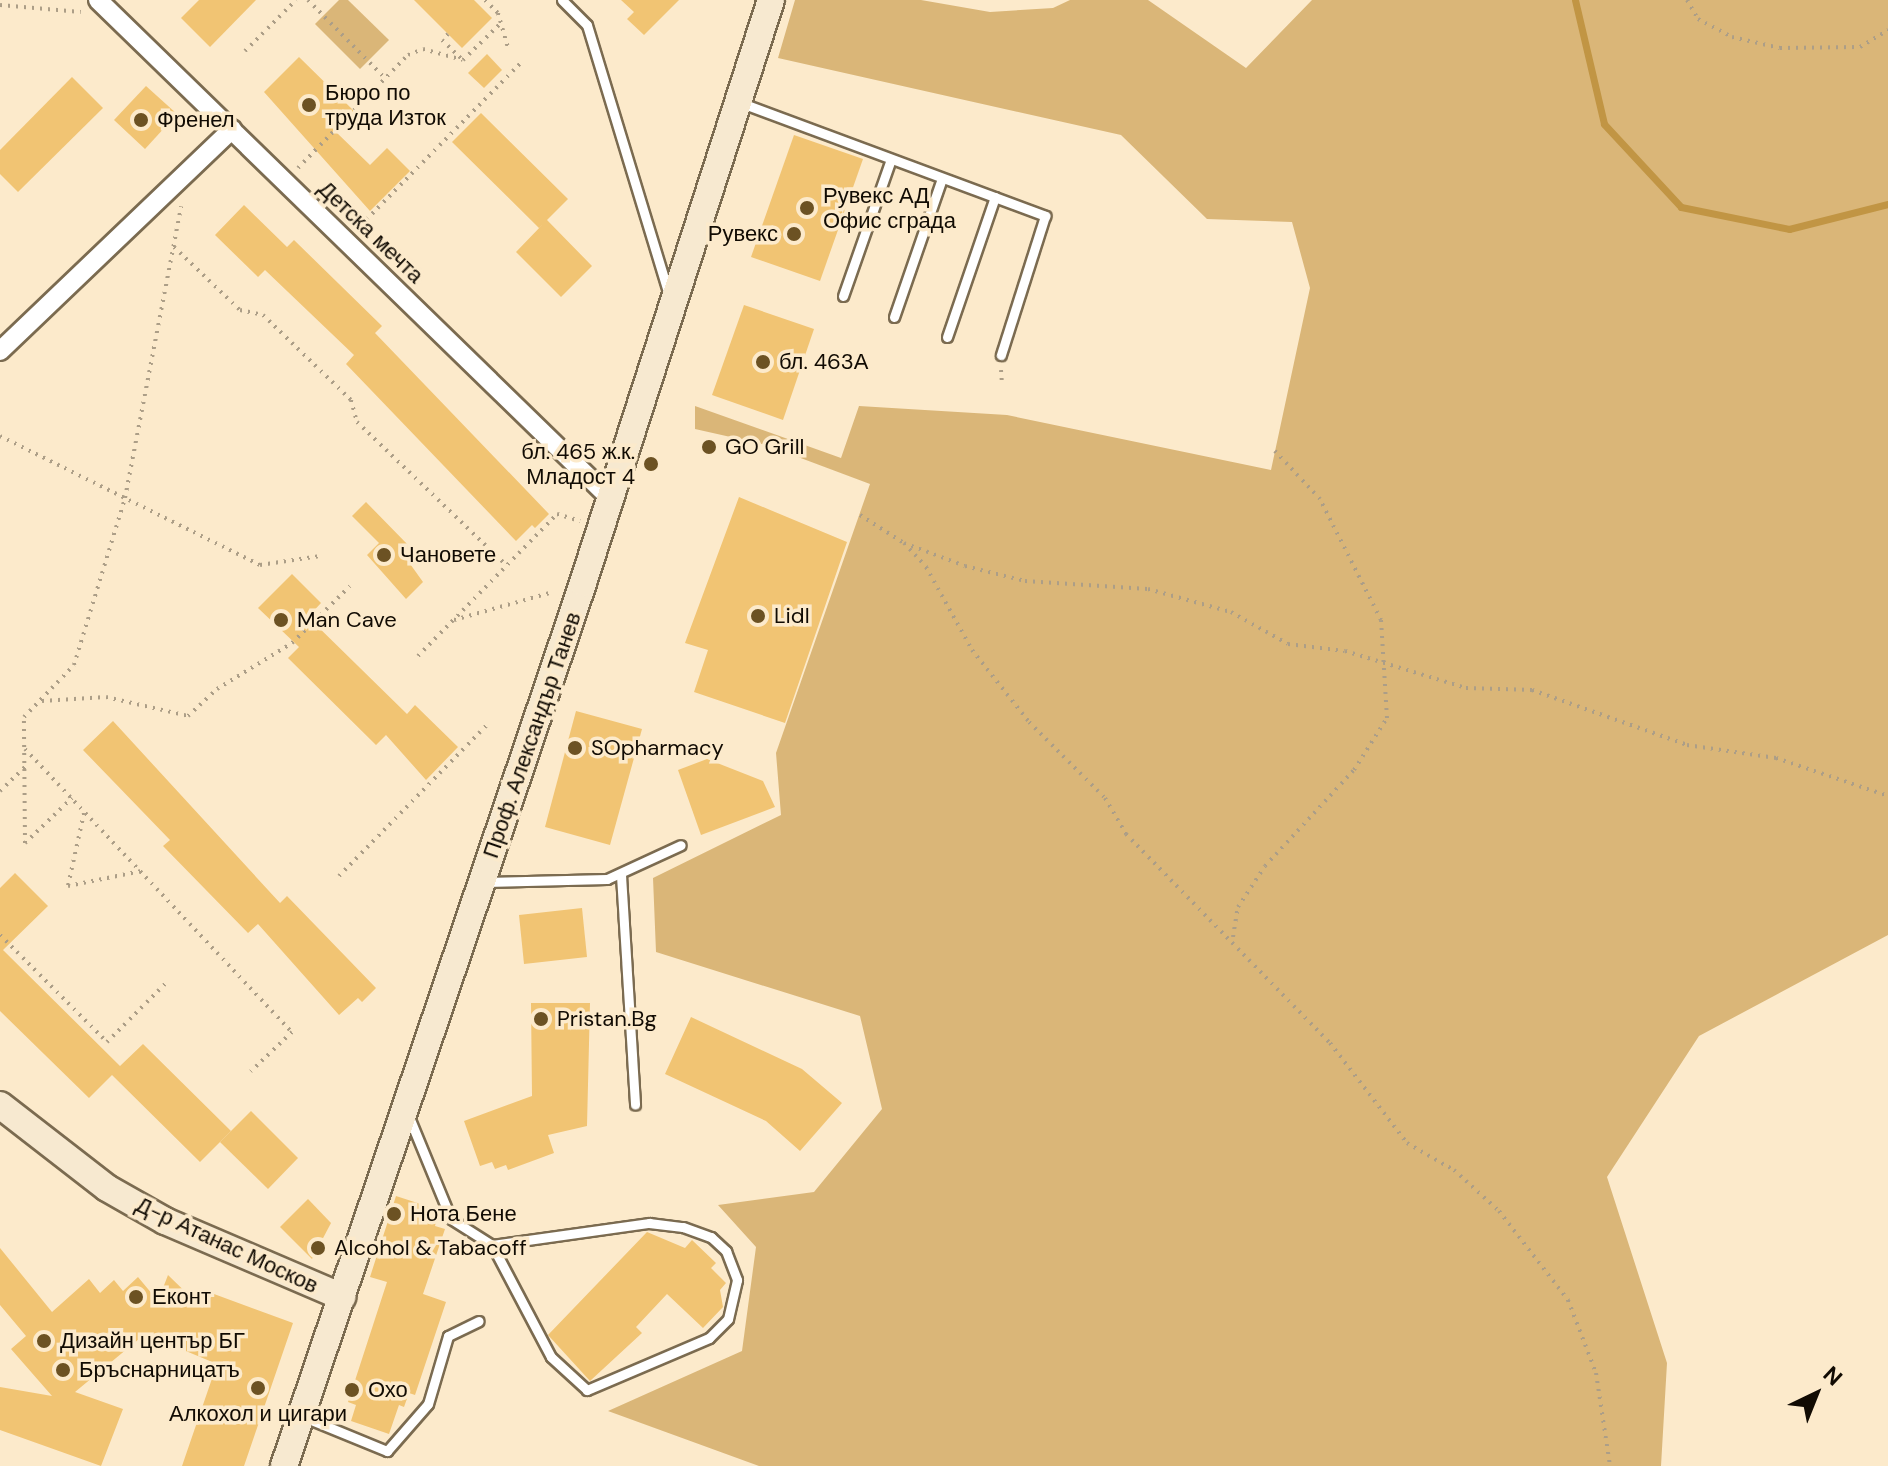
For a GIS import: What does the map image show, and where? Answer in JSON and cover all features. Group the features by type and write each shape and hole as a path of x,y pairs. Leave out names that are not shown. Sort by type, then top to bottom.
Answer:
{"street":[{"name":"Детска мечта","path":"98,0 115,7 232,129 610,498"},
{"name":"Проф. Александър Танев","path":"284,1466 602,527 771,0"},
{"path":"0,351 232,129"},
{"name":"Д-р Атанас Москов","path":"0,1105 94,1179 165,1221 342,1297"}],"lane":[{"path":"562,0 587,25 673,309"},
{"path":"739,102 1045,216 1001,355"},
{"path":"843,296 891,159"},
{"path":"894,317 942,178"},
{"path":"947,337 995,197"},
{"path":"483,882 621,875 681,845"},
{"path":"621,875 635,1105"},
{"path":"405,1106 442,1205 464,1231 492,1245 649,1223 683,1227 726,1251 737,1280 728,1319 709,1338 587,1390 551,1357 492,1245"},
{"path":"301,1415 387,1451 428,1404 448,1336 479,1321"}],"path":[{"path":"245,51 296,0"},
{"path":"308,0 386,79"},
{"path":"485,0 501,23 508,48"},
{"path":"1687,0 1698,19 1732,37 1780,48 1860,47 1888,30"},
{"path":"0,5 115,7"},
{"path":"463,60 501,23"},
{"path":"448,34 442,40 463,60"},
{"path":"311,156 408,55 423,49 463,60"},
{"path":"346,240 522,62"},
{"path":"72,798 25,843 24,717 74,665 125,498 188,171"},
{"path":"173,246 240,310 263,315 351,400 357,422 506,565"},
{"path":"0,436 260,565 320,556"},
{"path":"1232,939 1238,907 1265,866 1354,770 1387,718 1388,664 1381,620 1348,545 1320,499 1275,451"},
{"path":"418,656 557,514 602,527"},
{"path":"860,515 904,543 926,567 972,650 1029,722 1105,798 1149,860 1232,939 1330,1043 1407,1143 1454,1170 1499,1211 1568,1300 1596,1373 1610,1466"},
{"path":"904,543 1025,581 1148,589 1231,612 1288,644 1388,664 1466,688 1532,690 1687,745 1776,758 1888,796"},
{"path":"452,621 583,583"},
{"path":"39,701 106,697 188,716 217,689 292,643 350,586"},
{"path":"339,876 487,725"},
{"path":"25,748 292,1032 251,1071"},
{"path":"0,791 25,767"},
{"path":"84,811 68,886 141,871"},
{"path":"0,935 107,1042 165,984"}],"shaded area":[{"path":"339,0 348,0 389,40 360,69 315,24"},
{"path":"795,0 921,0 990,12 1053,8 1070,0 1148,0 1246,68 1312,0 1888,0 1888,935 1699,1036 1607,1177 1667,1363 1661,1466 759,1466 608,1411 742,1351 756,1247 718,1205 814,1192 882,1109 860,1016 656,952 653,878 781,815 776,753 870,484 766,445 695,429 695,406 841,458 859,406 1007,415 1271,470 1310,288 1292,222 1207,219 1121,135 778,58"}],"building":[{"path":"199,0 256,0 210,47 181,18"},
{"path":"414,0 474,0 492,18 462,48"},
{"path":"621,0 679,0 644,35 627,19 634,12"},
{"path":"487,54 502,70 484,88 468,73"},
{"path":"299,57 354,111 335,131 370,165 387,148 410,171 370,211 264,92"},
{"path":"72,77 103,108 18,192 0,174 0,150"},
{"path":"146,86 177,114 145,149 114,120"},
{"path":"481,113 568,199 547,220 592,266 561,297 516,252 543,224 539,228 452,142"},
{"name":"Рувекс АД Офис сграда","path":"794,135 863,159 820,281 751,257"},
{"path":"244,205 287,247 294,240 382,326 375,333 549,514 535,528 532,525 516,541 346,364 354,355 265,270 258,277 215,235"},
{"name":"бл. 463А","path":"744,305 814,329 783,420 712,395"},
{"name":"Lidl","path":"739,497 847,542 785,723 694,692 708,650 685,643"},
{"path":"366,502 410,547 403,554 423,582 406,599 367,555 379,543 352,516"},
{"path":"292,574 321,603 308,617 407,714 415,705 458,747 426,780 386,735 376,745 288,658 299,647 258,608"},
{"path":"576,711 642,729 610,845 545,827"},
{"path":"113,721 280,903 287,896 376,988 362,1002 358,998 339,1015 258,924 248,933 163,846 170,840 83,750"},
{"path":"707,759 763,781 775,807 701,835 678,770"},
{"path":"15,873 48,906 3,950 120,1066 143,1044 231,1131 200,1162 112,1075 89,1098 0,1011 0,888"},
{"path":"582,908 587,957 524,964 519,915"},
{"path":"531,1003 590,1003 587,1126 548,1135 554,1153 508,1170 506,1165 495,1169 492,1162 480,1166 464,1121 532,1096"},
{"path":"691,1017 802,1069 842,1103 800,1151 766,1121 665,1074"},
{"path":"251,1111 298,1158 268,1189 220,1142"},
{"path":"396,1196 439,1210 435,1226 445,1229 423,1294 446,1302 415,1395 409,1393 404,1407 399,1405 389,1434 351,1421 356,1405 348,1402 387,1282 370,1277"},
{"path":"308,1199 331,1223 312,1259 280,1227"},
{"path":"647,1232 685,1248 692,1240 716,1263 711,1268 726,1283 720,1290 723,1307 703,1328 667,1294 636,1327 642,1333 590,1381 548,1335"},
{"path":"0,1248 52,1312 89,1279 100,1293 114,1280 123,1291 138,1277 158,1301 168,1275 201,1307 214,1294 293,1323 244,1466 182,1466 217,1364 145,1334 75,1392 123,1409 101,1466 0,1430 0,1387 52,1396 11,1349 26,1336 0,1305"}],"waterway":[{"path":"1575,0 1604,124 1681,207 1789,229 1888,204"}],"place":[{"name":"Бюро по труда Изток","path":"309,105"},
{"name":"Френел","path":"141,120"},
{"name":"Рувекс АД Офис сграда","path":"807,208"},
{"name":"Рувекс","path":"794,234"},
{"name":"бл. 463А","path":"763,362"},
{"name":"GO Grill","path":"709,447"},
{"name":"бл. 465 ж.к. Младост 4","path":"651,464"},
{"name":"Чановете","path":"384,555"},
{"name":"Lidl","path":"758,616"},
{"name":"Man Cave","path":"281,620"},
{"name":"SOpharmacy","path":"575,748"},
{"name":"Pristan.Bg","path":"541,1019"},
{"name":"Нота Бене","path":"394,1214"},
{"name":"Alcohol & Tabacoff","path":"318,1248"},
{"name":"Еконт","path":"136,1297"},
{"name":"Дизайн център БГ","path":"44,1341"},
{"name":"Бръснарницатъ","path":"63,1370"},
{"name":"Алкохол и цигари","path":"258,1388"},
{"name":"Охо","path":"352,1390"}]}
